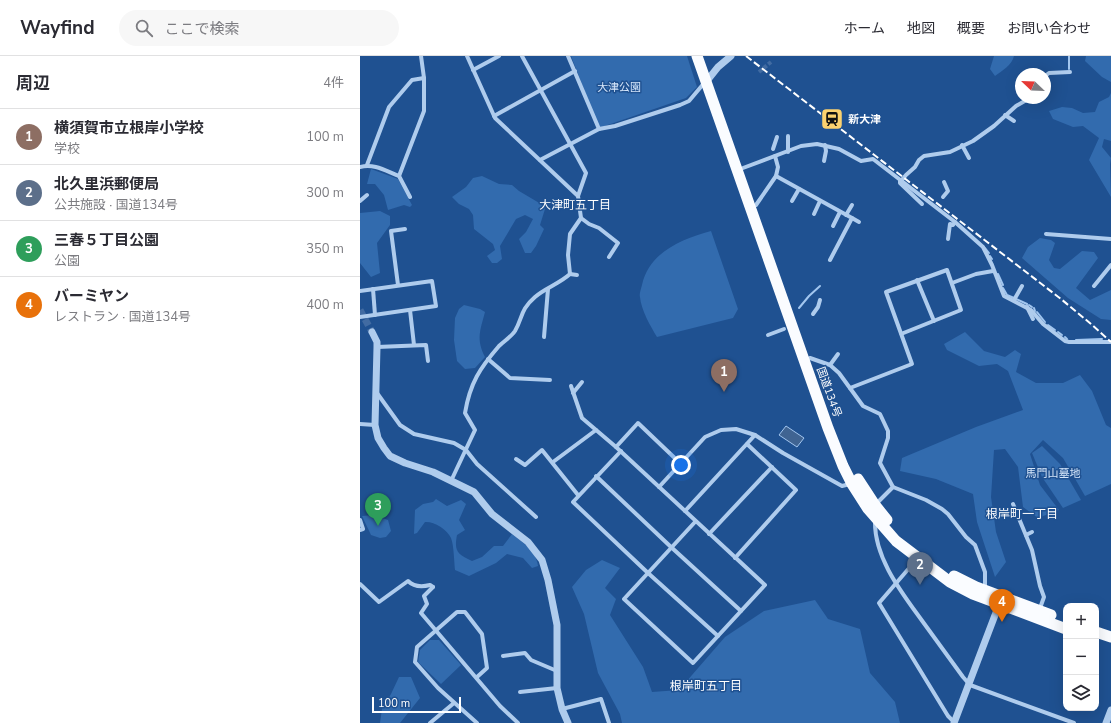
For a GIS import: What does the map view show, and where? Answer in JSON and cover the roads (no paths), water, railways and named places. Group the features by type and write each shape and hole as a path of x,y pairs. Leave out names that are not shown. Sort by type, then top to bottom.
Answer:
{"highway":[{"name":"国道134号","path":"697,56 708,79 743,168 834,425 855,482 868,509 896,541 950,582 973,594 1039,611 1063,620"},
{"name":"国道134号","path":"703,56 708,79 825,421 842,466 901,536 923,554 954,575 985,590 1001,601 1063,628"},
{"path":"1099,633 1111,638"},
{"path":"1099,641 1111,645"}],"street":[{"path":"399,176 424,111 424,78 421,56"},
{"path":"468,56 494,116 578,196"},
{"path":"474,70 499,56"},
{"path":"522,56 586,173 578,196 581,218 570,234 568,255 570,274"},
{"path":"568,56 599,129"},
{"path":"540,160 599,129 615,126 689,101 718,67 731,56"},
{"path":"494,116 575,71"},
{"path":"1051,74 1070,72"},
{"path":"367,165 389,107 412,80 424,78"},
{"path":"901,181 924,156 950,152 973,140 994,126 1020,104"},
{"path":"1005,115 1014,120"},
{"path":"788,136 788,152"},
{"path":"773,149 777,137"},
{"path":"743,168 788,152 800,146 817,144 839,149 861,161 873,159 955,222 983,247 1004,296 1031,310 1043,324 1069,342 1111,342"},
{"path":"824,161 826,151 825,145"},
{"path":"962,145 969,158"},
{"path":"756,205 776,176 778,167 775,156"},
{"path":"360,167 367,165 373,166 399,176 410,197"},
{"path":"776,176 859,222"},
{"path":"901,181 900,183 922,204"},
{"path":"943,197 948,191 944,182"},
{"path":"792,200 799,189"},
{"path":"360,201 367,195"},
{"path":"814,214 820,201"},
{"path":"846,215 852,205"},
{"path":"833,226 840,212"},
{"path":"581,218 589,224 599,228 618,243 609,257"},
{"path":"830,260 852,218"},
{"path":"948,239 950,224 953,225 955,222"},
{"path":"398,286 391,231 405,229"},
{"path":"1046,234 1111,239"},
{"path":"1094,286 1111,265"},
{"path":"850,388 912,364 901,334 886,292 947,270 961,310 901,334"},
{"path":"952,283 976,274 993,271"},
{"path":"451,481 475,430 465,413 474,380 480,368 515,331 526,305 536,296 562,281 570,274 577,275"},
{"path":"917,280 934,321"},
{"path":"360,291 432,281 436,306 360,317"},
{"path":"1014,300 1022,286"},
{"path":"372,289 375,315"},
{"path":"544,337 548,289"},
{"path":"813,314 818,307 820,300"},
{"path":"1026,307 1033,319"},
{"path":"410,310 414,345"},
{"path":"768,335 784,329"},
{"path":"372,332 377,342 377,392 375,425 378,438 390,456 405,463 434,472 474,492 492,514 528,542 542,560 548,580 557,625 557,688 562,709 568,723"},
{"path":"377,347 426,345 428,361"},
{"path":"830,365 838,354"},
{"path":"810,358 830,365 840,373 863,406 880,414 888,431 888,438 880,463 893,487 926,500 948,514 966,537 975,545 985,572 985,590"},
{"path":"488,359 510,378 550,380"},
{"path":"573,393 582,382"},
{"path":"571,386 582,418 621,451 695,522 765,585 693,663 624,598 695,522"},
{"path":"377,392 400,425 405,429 414,434 454,443 466,450 477,464 536,517"},
{"path":"616,447 638,423 680,464"},
{"path":"360,424 375,425"},
{"path":"659,487 705,437 721,430 736,429 755,435 783,453 842,486 855,482"},
{"path":"553,462 596,430"},
{"path":"685,511 755,435"},
{"path":"735,558 796,490 747,444"},
{"path":"516,459 525,465 542,450 578,495"},
{"path":"621,451 573,502 648,573 718,636"},
{"path":"709,534 772,467"},
{"path":"596,476 741,611"},
{"path":"875,505 893,487"},
{"path":"1013,504 1032,550 1044,597 1039,611"},
{"path":"875,516 875,533 881,551 896,584 970,685 1074,723"},
{"path":"360,520 363,529 360,530"},
{"path":"1026,535 1032,532"},
{"path":"918,558 879,603 948,716 954,723 970,685 1001,601"},
{"path":"360,586 379,602 408,581 411,585 423,587 430,585 433,587 424,596 426,604 421,613 477,677 500,706 518,723"},
{"path":"477,677 487,668 482,634 466,612 457,612 417,647 415,662 438,688 477,723"},
{"path":"503,656 525,653 531,660 557,671"},
{"path":"520,692 557,688"},
{"path":"562,709 601,699 609,723"},
{"path":"433,722 454,702"},
{"path":"1106,723 1111,710"}],"waterway":[{"path":"1069,56 1069,69"},
{"path":"985,248 989,253"},
{"path":"998,274 1003,285"},
{"path":"799,308 820,286"},
{"path":"1003,288 1007,295 1014,298"},
{"path":"1016,299 1027,304"},
{"path":"1037,312 1045,322"},
{"path":"1048,325 1055,330"},
{"path":"1058,332 1062,335"},
{"path":"1076,340 1102,339"}],"tunnel":[{"path":"759,72 771,62"},
{"path":"360,310 372,332"}],"railway":[{"path":"746,56 1061,299 1111,342"}],"place":[{"name":"新大津","path":"832,119"},
{"name":"横須賀市立根岸小学校","path":"724,392"},
{"name":"三春５丁目公園","path":"378,526"},
{"name":"北久里浜郵便局","path":"920,585"},
{"name":"バーミヤン","path":"1002,622"}],"district":[{"name":"大津町五丁目","path":"575,205"},
{"name":"根岸町一丁目","path":"1022,514"},
{"name":"根岸町五丁目","path":"706,686"}],"park label":[{"name":"大津公園","path":"619,87"},
{"name":"馬門山墓地","path":"1053,473"}]}
